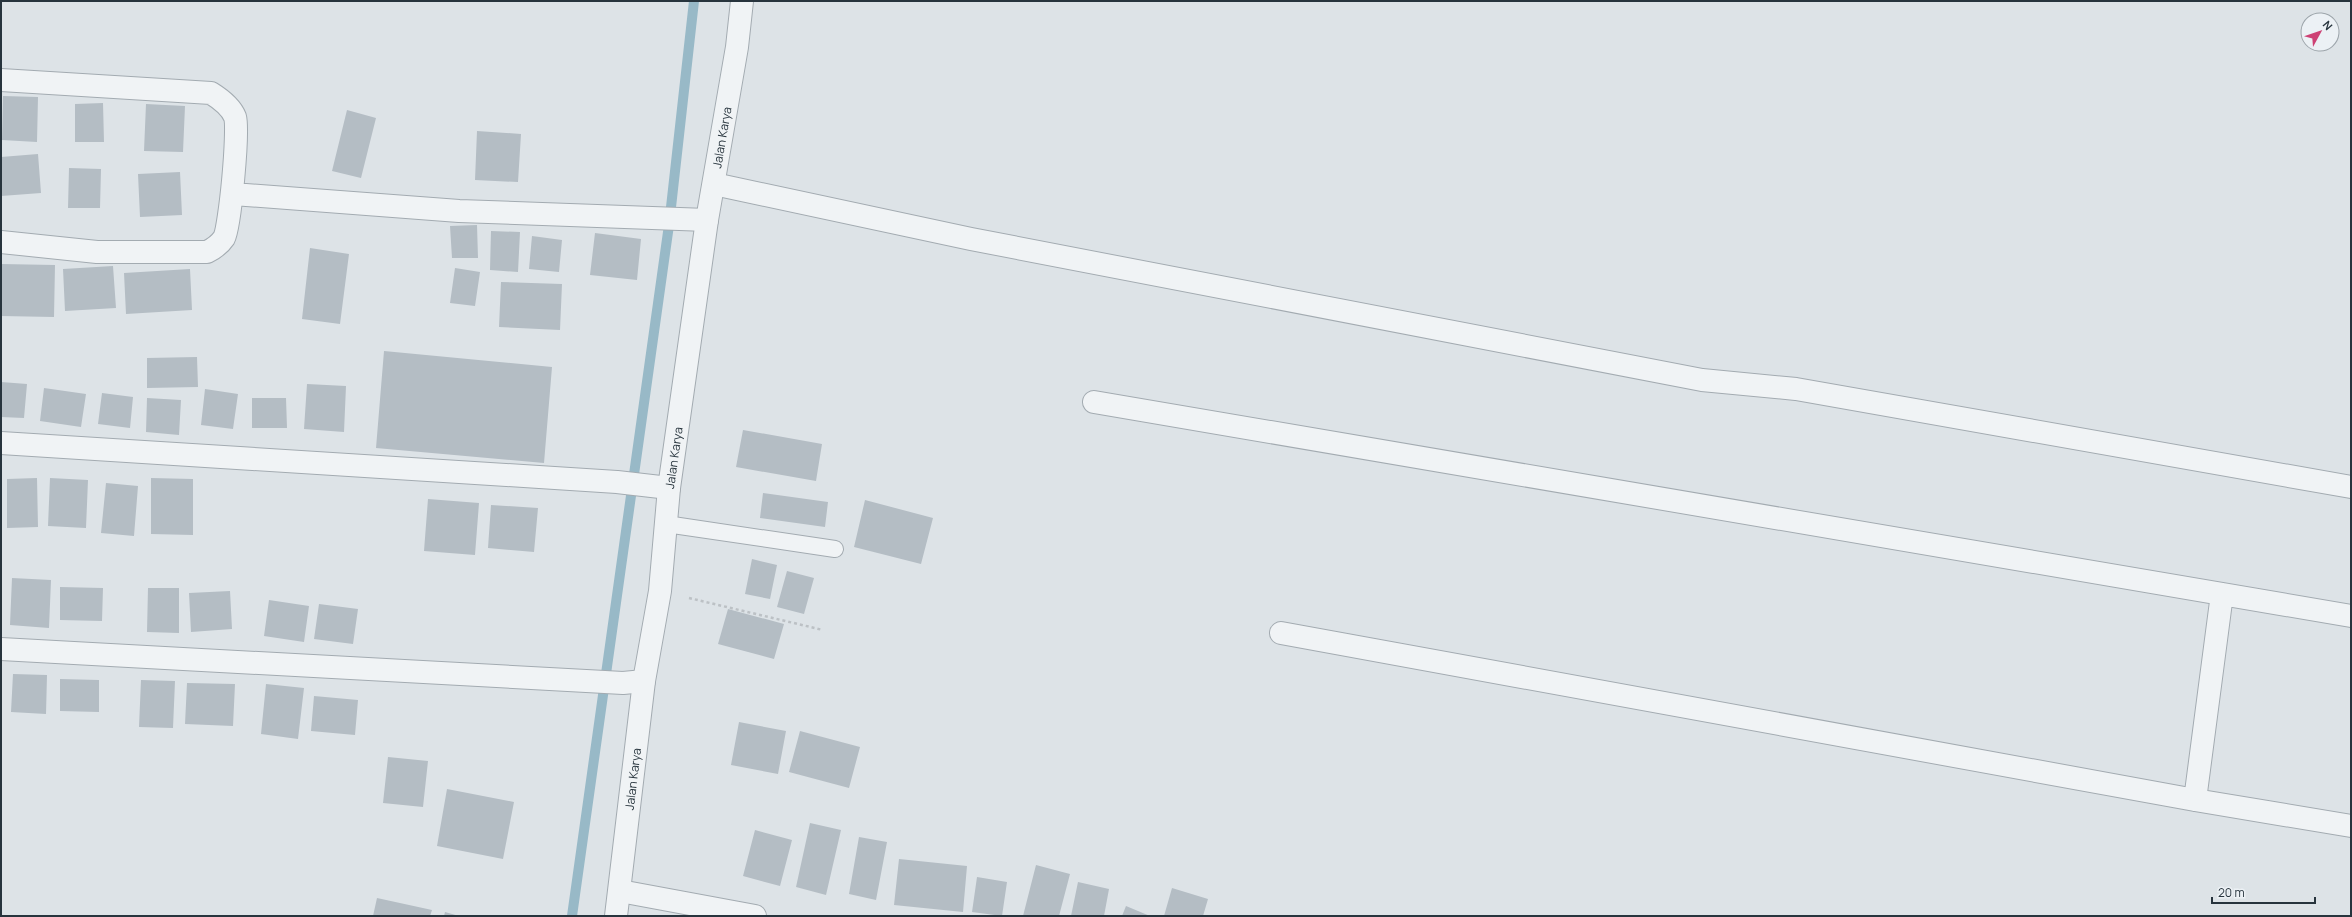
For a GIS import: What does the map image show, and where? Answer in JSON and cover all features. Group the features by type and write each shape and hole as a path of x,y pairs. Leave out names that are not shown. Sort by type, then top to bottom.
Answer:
{"street":[{"name":"Jalan Karya","path":"616,916 620,891 634,682 660,591 666,524 662,487 699,220 714,184 737,47 742,1"},
{"path":"1,80 211,93 221,99 235,117 233,194 224,238 214,249 207,252 97,252 1,242"},
{"path":"714,184 971,239 1702,380 1796,389 2351,488"},
{"path":"233,194 460,211 656,217 699,220"},
{"path":"1094,402 2351,616"},
{"path":"1,443 617,482 662,487"},
{"path":"2195,800 2222,594"},
{"path":"1281,633 2195,800 2351,826"},
{"path":"1,649 634,682"},
{"path":"620,891 754,916"}],"lane":[{"path":"666,524 835,549"}],"path":[{"path":"660,591 823,630"}],"building":[{"path":"3,96 38,97 37,142 2,140"},
{"path":"103,103 104,142 75,142 75,104"},
{"path":"146,104 185,106 183,152 144,151"},
{"path":"347,110 376,118 361,178 332,171"},
{"path":"477,131 521,134 518,182 475,180"},
{"path":"38,154 41,193 1,196 1,157"},
{"path":"69,168 101,169 100,208 68,208"},
{"path":"180,172 182,215 140,217 138,174"},
{"path":"477,225 478,258 452,258 450,226"},
{"path":"491,231 520,232 518,272 490,270"},
{"path":"595,233 641,239 637,280 590,275"},
{"path":"532,236 562,240 559,272 529,269"},
{"path":"310,248 349,254 340,324 302,319"},
{"path":"1,264 55,265 54,317 1,316"},
{"path":"113,266 116,308 65,311 63,269"},
{"path":"455,268 480,272 475,306 450,303"},
{"path":"190,269 192,310 126,314 124,273"},
{"path":"501,282 562,284 560,330 499,327"},
{"path":"384,351 552,367 544,463 376,448"},
{"path":"197,357 198,387 147,388 147,358"},
{"path":"1,382 27,384 24,418 1,417"},
{"path":"307,384 346,386 344,432 304,429"},
{"path":"44,388 86,394 81,427 40,421"},
{"path":"205,389 238,394 233,429 201,425"},
{"path":"102,393 133,397 130,428 98,424"},
{"path":"147,398 181,400 179,435 146,432"},
{"path":"252,398 286,398 287,428 252,428"},
{"path":"743,430 822,444 816,481 736,467"},
{"path":"37,478 38,527 7,528 7,479"},
{"path":"50,478 88,480 86,528 48,526"},
{"path":"151,478 193,479 193,535 151,534"},
{"path":"106,483 138,486 134,536 101,533"},
{"path":"763,493 828,502 825,527 760,518"},
{"path":"428,499 479,503 475,555 424,551"},
{"path":"865,500 933,518 921,564 854,547"},
{"path":"491,505 538,508 534,552 488,548"},
{"path":"752,559 777,565 770,599 745,594"},
{"path":"787,571 814,578 804,614 777,607"},
{"path":"12,578 51,580 49,628 10,625"},
{"path":"60,587 103,588 102,621 60,620"},
{"path":"148,588 179,588 179,633 147,632"},
{"path":"230,591 232,629 191,632 189,593"},
{"path":"269,600 309,606 304,642 264,636"},
{"path":"319,604 358,609 353,644 314,639"},
{"path":"728,609 784,624 774,659 718,644"},
{"path":"13,674 47,675 46,714 11,712"},
{"path":"60,679 99,680 99,712 60,711"},
{"path":"141,680 175,681 173,728 139,727"},
{"path":"187,683 235,684 233,726 185,724"},
{"path":"266,684 304,688 298,739 261,734"},
{"path":"314,696 358,700 355,735 311,731"},
{"path":"739,722 786,731 778,774 731,765"},
{"path":"800,731 860,747 849,788 789,772"},
{"path":"388,757 428,761 423,807 383,803"},
{"path":"447,789 514,802 503,859 437,846"},
{"path":"810,823 841,830 826,895 796,887"},
{"path":"755,830 792,840 780,886 743,876"},
{"path":"859,837 887,842 876,900 849,894"},
{"path":"899,859 967,866 963,912 894,905"},
{"path":"1036,865 1070,874 1059,916 1023,916"},
{"path":"977,877 1007,882 1002,916 972,912"},
{"path":"1078,882 1109,889 1104,916 1071,916"},
{"path":"1172,888 1208,899 1203,916 1164,916"},
{"path":"377,898 432,910 430,916 373,916"},
{"path":"1126,906 1150,916 1122,916"},
{"path":"445,912 459,916 444,916"}],"waterway":[{"path":"572,916 669,225 694,1"}]}
